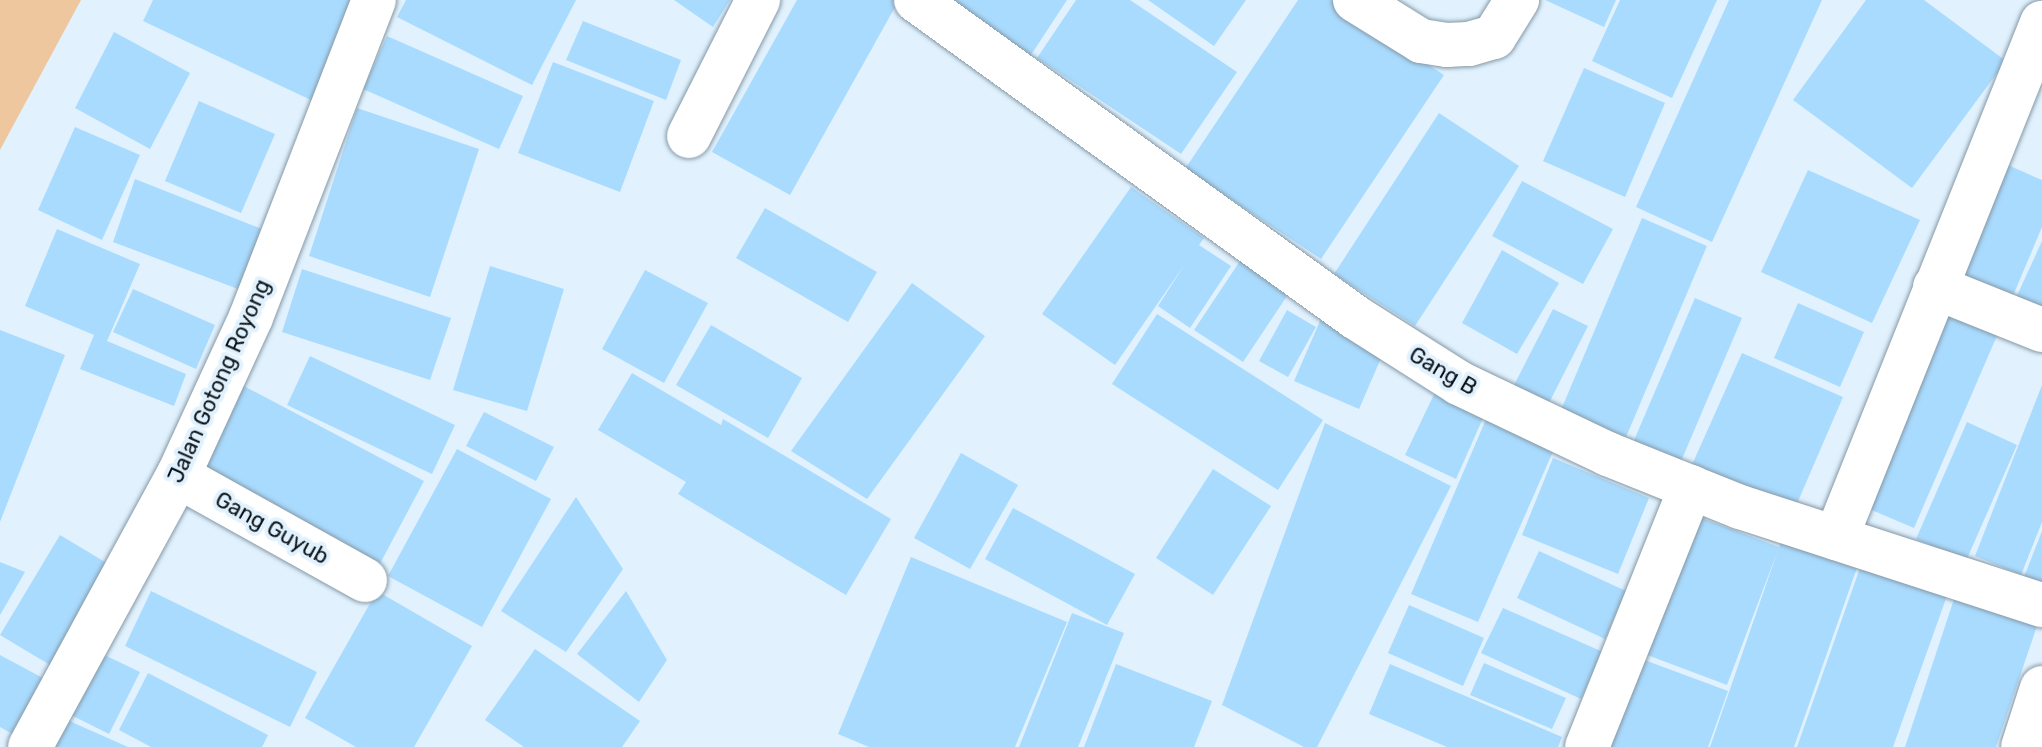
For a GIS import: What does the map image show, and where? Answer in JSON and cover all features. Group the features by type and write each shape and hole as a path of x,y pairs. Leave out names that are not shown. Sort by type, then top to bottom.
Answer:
{"street":[{"name":"Jalan Gotong Royong","path":"30,747 178,476 251,317 374,0"},
{"path":"689,136 758,0"},
{"name":"Gang B","path":"916,0 1355,317 1459,383 1608,454 1691,487 2042,605"},
{"path":"1355,0 1421,41 1447,45 1469,44 1494,37 1517,0"},
{"path":"1836,538 2042,23"},
{"path":"1935,287 2042,330"},
{"name":"Gang Guyub","path":"178,476 365,580"},
{"path":"1587,747 1691,487"},
{"path":"2023,747 2042,688"}],"shaded area":[{"path":"0,0 81,0 0,150"}],"building":[{"path":"153,0 362,0 313,101 143,21"},
{"path":"406,0 576,0 532,85 397,17"},
{"path":"674,0 730,0 713,27"},
{"path":"797,0 899,0 790,195 712,152"},
{"path":"940,0 1067,0 1029,58"},
{"path":"1076,0 1130,0 1237,72 1181,154 1037,58"},
{"path":"1148,0 1246,0 1214,46"},
{"path":"1298,0 1331,0 1444,75 1321,259 1185,169"},
{"path":"1545,0 1616,0 1604,27"},
{"path":"1620,0 1717,0 1672,98 1592,61"},
{"path":"1729,0 1822,0 1712,242 1636,207"},
{"path":"1866,0 1924,0 2006,61 1912,188 1793,100"},
{"path":"583,21 681,60 666,100 566,60"},
{"path":"114,32 190,73 150,149 75,108"},
{"path":"387,36 523,96 499,149 363,89"},
{"path":"553,62 654,101 620,192 518,153"},
{"path":"1584,68 1665,103 1625,197 1543,161"},
{"path":"199,101 275,134 241,213 165,181"},
{"path":"357,108 479,149 430,297 309,256"},
{"path":"1439,113 1519,166 1415,326 1334,274"},
{"path":"75,127 140,155 102,240 38,210"},
{"path":"1994,159 2042,180 2042,227 2007,310 1946,283"},
{"path":"1808,170 1920,220 1872,323 1761,272"},
{"path":"135,179 262,229 238,289 113,242"},
{"path":"1522,181 1613,229 1583,284 1492,236"},
{"path":"1131,187 1204,238 1199,245 1231,266 1190,328 1158,306 1185,264 1115,365 1042,314"},
{"path":"765,208 877,272 848,322 736,258"},
{"path":"1642,218 1707,246 1626,437 1561,410"},
{"path":"57,229 140,264 107,341 186,374 174,406 80,369 94,335 25,306"},
{"path":"2042,241 2042,325 2010,311"},
{"path":"1502,250 1559,283 1517,354 1462,323"},
{"path":"1242,258 1291,290 1243,362 1194,330"},
{"path":"490,266 564,289 527,411 453,390"},
{"path":"302,269 451,318 430,380 282,332"},
{"path":"645,270 708,303 664,383 602,349"},
{"path":"912,283 985,336 867,499 791,451"},
{"path":"133,289 215,325 196,369 113,332"},
{"path":"1941,296 2002,324 1914,528 1855,503"},
{"path":"1695,298 1742,318 1679,466 1632,445"},
{"path":"1798,303 1864,332 1840,387 1774,358"},
{"path":"1553,309 1588,326 1547,407 1512,389"},
{"path":"1287,310 1316,327 1288,377 1259,361"},
{"path":"1157,314 1323,420 1278,490 1112,384"},
{"path":"1323,314 1388,342 1359,409 1294,381"},
{"path":"711,325 802,378 768,438 676,385"},
{"path":"0,330 65,355 0,522"},
{"path":"1742,353 1843,397 1793,513 1691,467"},
{"path":"310,356 455,425 432,474 287,405"},
{"path":"632,373 721,425 723,419 891,519 846,595 678,494 686,482 598,430"},
{"path":"242,385 424,481 375,573 194,476"},
{"path":"2042,385 2042,522 2021,575 1975,556"},
{"path":"1438,386 1487,409 1456,479 1405,455"},
{"path":"484,412 554,447 536,481 466,446"},
{"path":"1487,417 1555,447 1478,622 1411,594"},
{"path":"1967,422 2017,445 1966,561 1916,539"},
{"path":"1325,423 1451,486 1317,747 1304,747 1222,705"},
{"path":"457,449 551,499 482,627 388,576"},
{"path":"961,453 1018,485 970,569 914,538"},
{"path":"1553,458 1649,498 1618,574 1522,535"},
{"path":"1213,469 1271,506 1213,595 1156,558"},
{"path":"576,497 623,569 566,652 501,611"},
{"path":"1013,508 1135,574 1107,625 985,559"},
{"path":"1685,512 1779,547 1784,535 1859,562 1794,747 1710,747 1778,550 1727,685 1634,650"},
{"path":"2042,531 2042,584 2024,577"},
{"path":"60,535 110,565 50,665 0,635"},
{"path":"1539,551 1626,591 1605,639 1517,598"},
{"path":"911,557 1067,622 1015,747 869,747 838,734"},
{"path":"0,562 25,572 0,615"},
{"path":"1862,562 1948,593 1893,747 1797,747"},
{"path":"151,591 317,672 290,727 125,646"},
{"path":"377,591 472,646 414,747 356,747 305,718"},
{"path":"626,591 667,660 639,702 577,654"},
{"path":"1955,596 2038,623 1996,747 1905,747"},
{"path":"1409,605 1484,638 1463,686 1388,653"},
{"path":"1503,608 1603,652 1581,699 1481,653"},
{"path":"1072,613 1124,633 1078,747 1019,747"},
{"path":"90,648 140,672 109,734 59,709"},
{"path":"535,649 640,721 622,747 524,747 485,720"},
{"path":"0,655 54,684 23,740 0,727"},
{"path":"1631,655 1728,691 1708,747 1600,747"},
{"path":"1484,663 1566,698 1552,729 1470,695"},
{"path":"1116,664 1212,701 1194,747 1084,747"},
{"path":"1390,664 1562,737 1558,747 1447,747 1369,714"},
{"path":"148,673 268,735 262,747 151,747 119,730"},
{"path":"65,719 128,747 47,747"}]}
